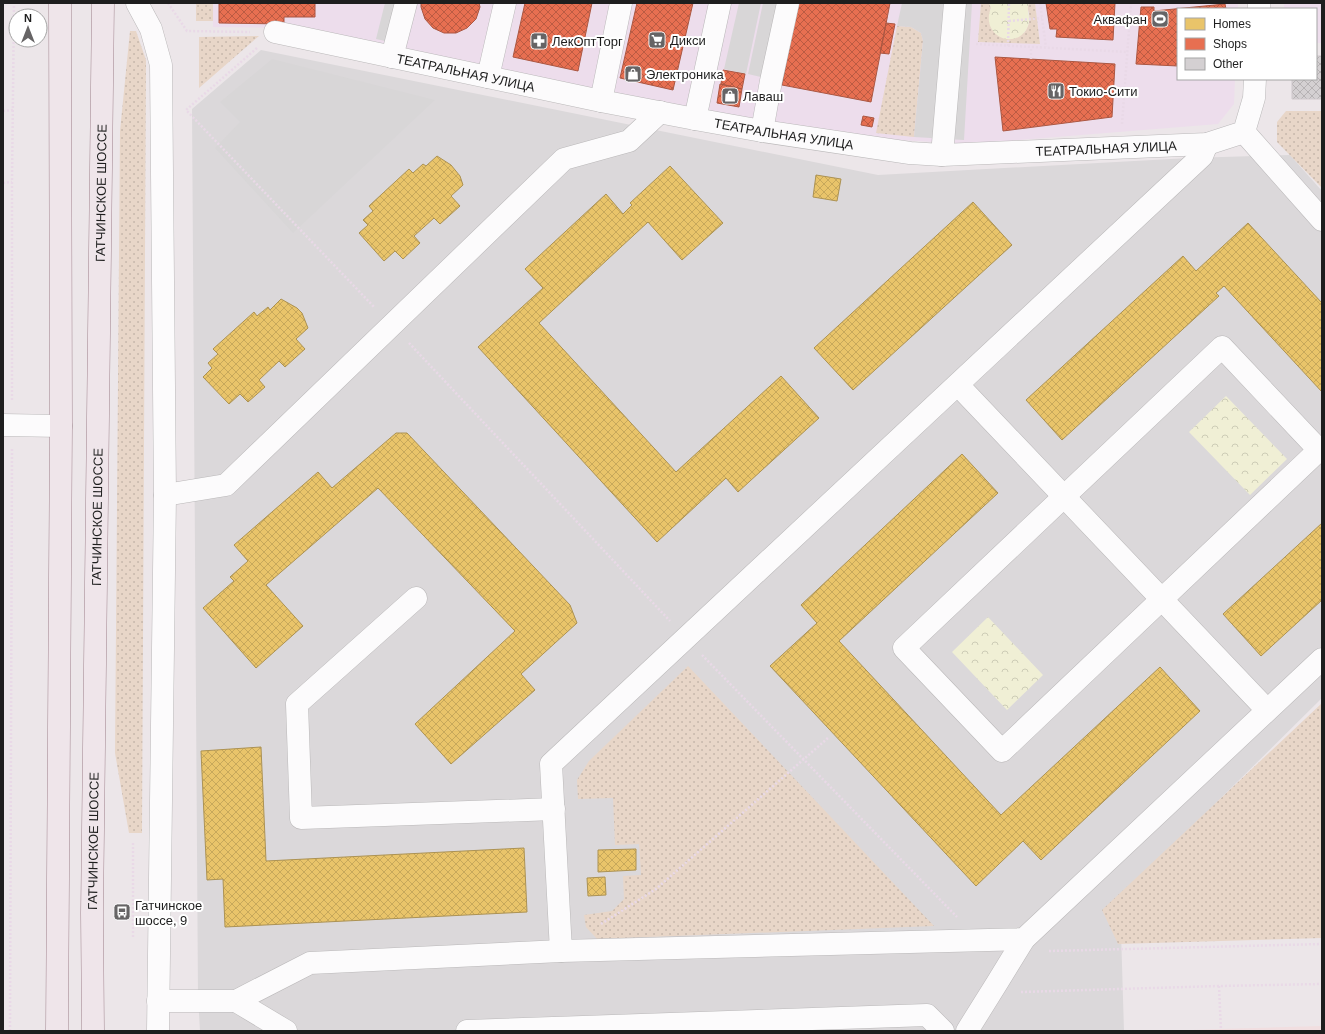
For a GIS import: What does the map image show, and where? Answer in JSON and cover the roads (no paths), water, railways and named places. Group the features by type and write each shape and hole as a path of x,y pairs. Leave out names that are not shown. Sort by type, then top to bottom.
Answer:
{"main road":[{"path":"57,1031 61,426 60,3"},
{"name":"ГАТЧИНСКОЕ ШОССЕ","path":"93,1031 92,913 103,3"}],"street":[{"path":"137,3 152,29 161,65 165,495 158,1031"},
{"path":"392,57 406,3"},
{"path":"488,77 505,3"},
{"path":"601,100 621,3"},
{"path":"695,119 720,3"},
{"path":"762,131 771,80 788,3"},
{"path":"942,155 955,3"},
{"name":"ТЕАТРАЛЬНАЯ УЛИЦА","path":"275,32 695,119 762,131 910,153 942,155 1207,144 1244,132"},
{"path":"1255,80 1254,98 1244,132 1322,220"},
{"path":"165,495 226,485 564,159 629,141 660,112"},
{"path":"561,951 551,764 1202,156 1207,144"},
{"path":"1222,347 1320,450 1002,751 904,648 1064,497 1222,347"},
{"path":"958,385 1267,710"},
{"path":"7,425 61,426"},
{"path":"416,598 297,704 301,818 554,809"},
{"path":"966,1031 1020,945 1322,659"},
{"path":"158,1001 236,1001 310,963 561,951 979,940 1020,945"},
{"path":"236,1001 286,1031"},
{"path":"467,1031 927,1015 943,1031"}],"place":[{"name":"Аквафан","path":"1160,19"},
{"name":"Дикси","path":"657,40"},
{"name":"ЛекОптТорг","path":"539,41"},
{"name":"Электроника","path":"633,74"},
{"name":"Токио-Сити","path":"1056,91"},
{"name":"Лаваш","path":"730,96"},
{"name":"Гатчинское шоссе, 9","path":"122,912"}]}
